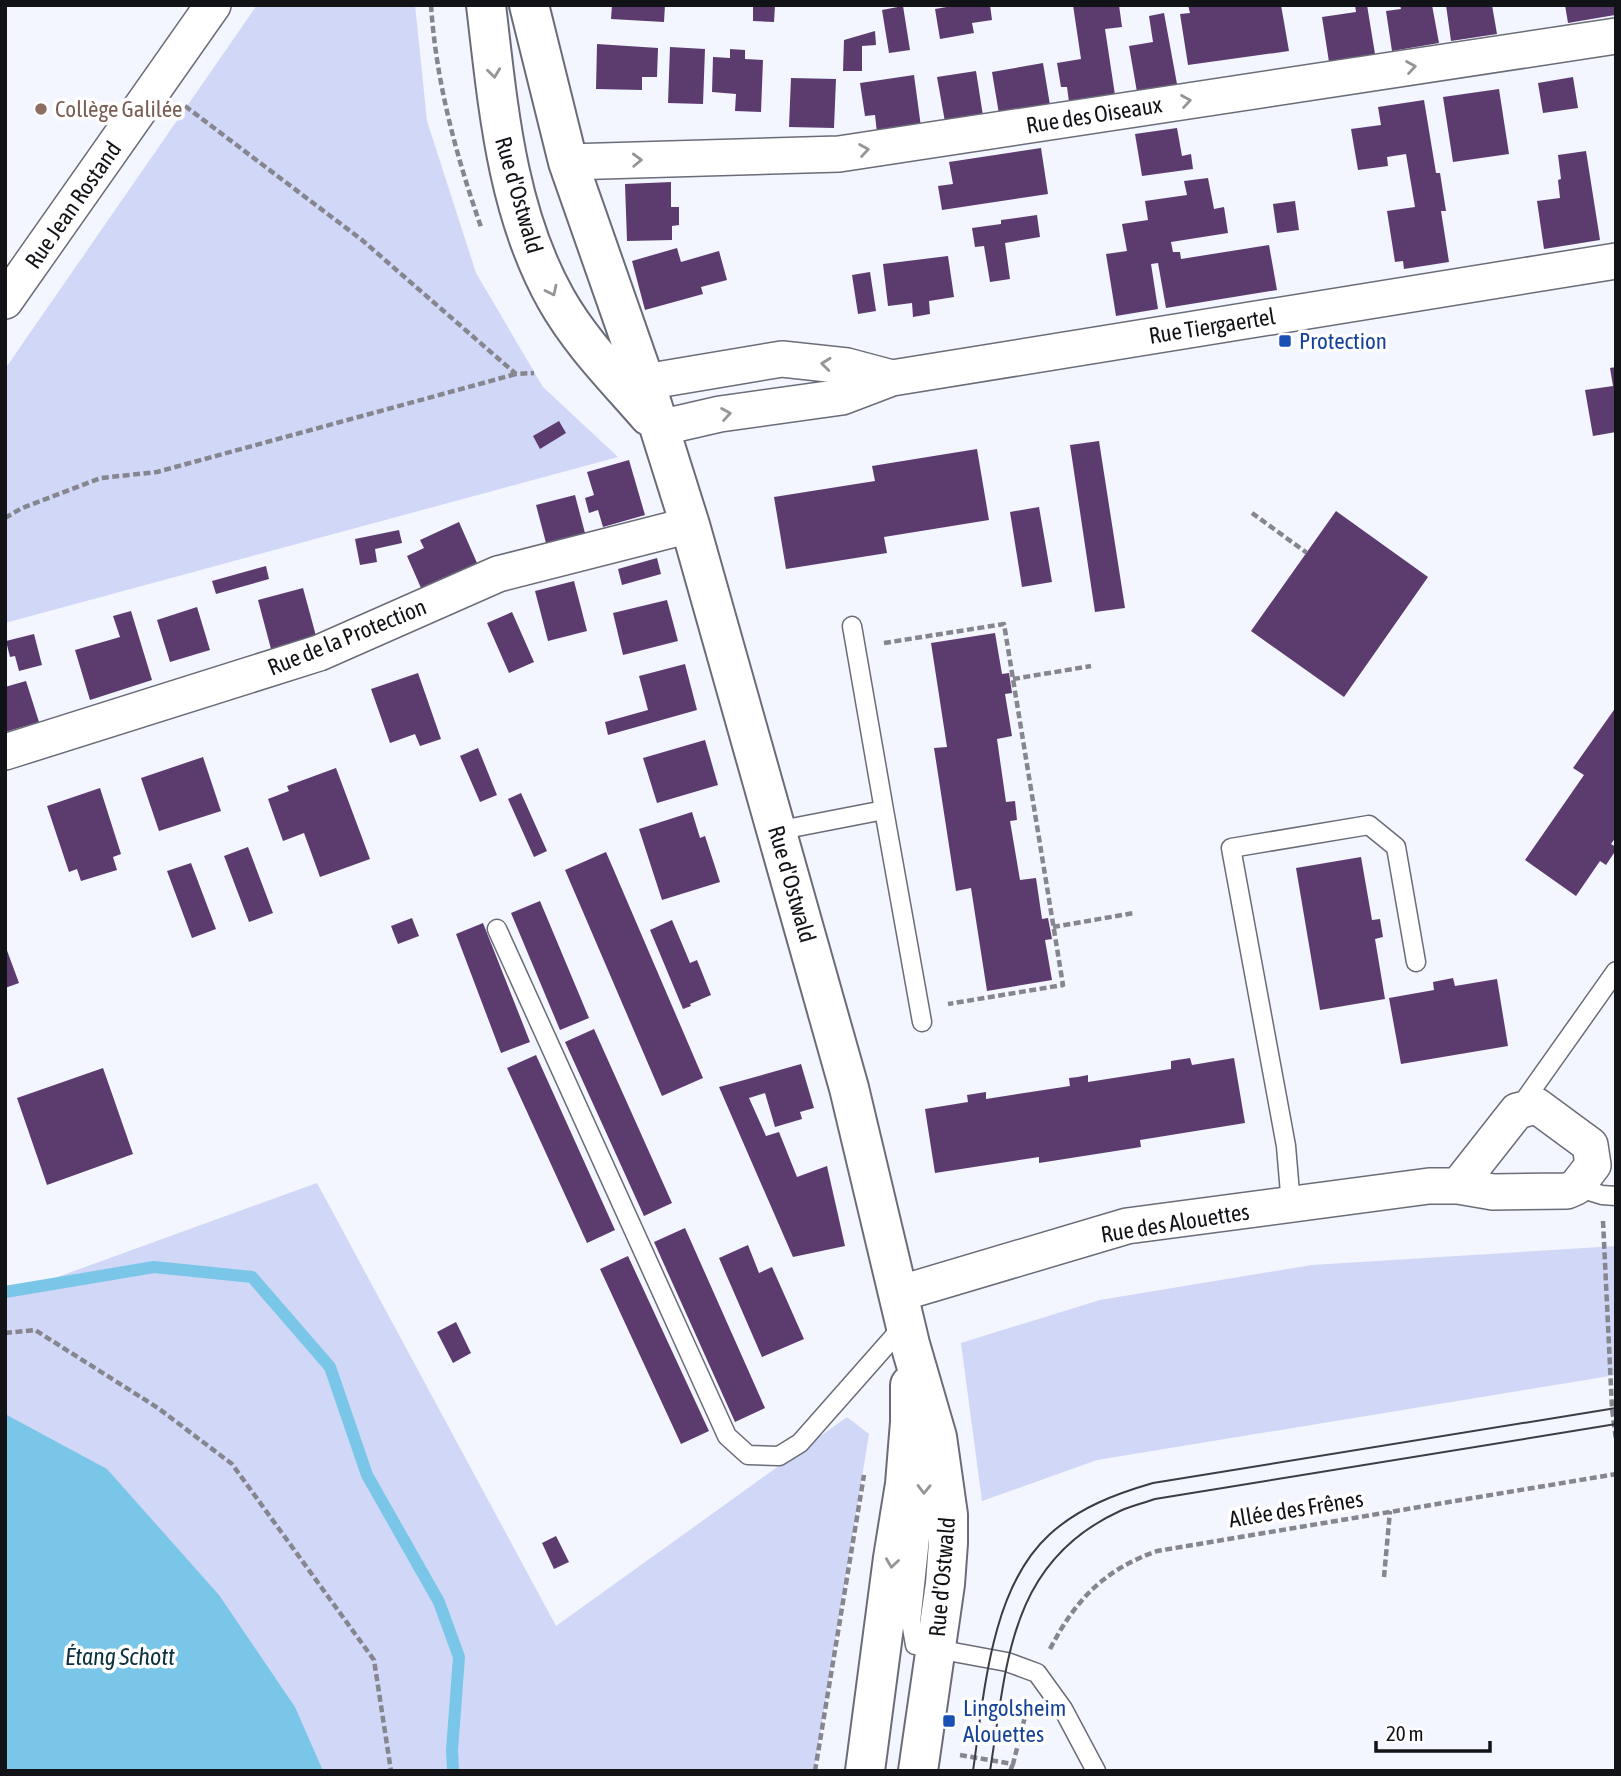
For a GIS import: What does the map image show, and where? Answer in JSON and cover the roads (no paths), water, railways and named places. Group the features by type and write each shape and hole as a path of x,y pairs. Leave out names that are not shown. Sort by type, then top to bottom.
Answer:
{"main road":[{"name":"Rue d'Ostwald","path":"486,5 500,129 526,236 556,300 585,342 659,428"},
{"name":"Rue d'Ostwald","path":"529,5 569,162 645,382 690,525 849,1088 904,1320 937,1437 948,1515 945,1584 918,1771"},
{"name":"Rue d'Ostwald","path":"865,1771 892,1558 905,1484 910,1422 904,1320"}],"street":[{"name":"Rue Jean Rostand","path":"5,301 213,5"},
{"name":"Rue des Oiseaux","path":"569,162 839,154 1616,36"},
{"name":"Rue Tiergaertel","path":"659,428 720,414 842,397 892,378 1616,261"},
{"name":"Rue Tiergaertel","path":"645,382 782,359 847,366 892,378"},
{"name":"Rue de la Protection","path":"5,752 319,653 498,574 690,525"},
{"path":"1458,1186 1517,1111 1536,1106 1590,1145 1598,1193"},
{"name":"Rue des Alouettes","path":"904,1320 1127,1226 1429,1186 1458,1186 1493,1192 1598,1193"}],"lane":[{"path":"852,626 921,1015"},
{"path":"776,831 884,810"},
{"path":"1291,1205 1286,1146 1231,848 1369,825 1396,847 1416,962"},
{"path":"497,929 727,1436 748,1455 779,1456 800,1443 904,1320"},
{"path":"1517,1111 1616,971"},
{"path":"910,1422 926,1482 911,1622 915,1645 1007,1662 1037,1673 1063,1709 1096,1771"}],"water":[{"name":"Étang Schott","path":"5,1414 107,1469 219,1595 295,1707 323,1771 5,1771"}],"waterway":[{"path":"5,1292 154,1267 252,1277 330,1367 367,1475 439,1602 459,1657 452,1750 453,1771"}],"tram line":[{"path":"973,1771 986,1678 1002,1614 1014,1584 1029,1558 1049,1535 1072,1517 1111,1497 1153,1483 1616,1408"},
{"path":"990,1771 1009,1656 1019,1620 1034,1588 1055,1558 1083,1532 1120,1511 1155,1499 1616,1424"}],"place":[{"name":"Collège Galilée","path":"41,109"},
{"name":"Protection","path":"1285,341"},
{"name":"Lingolsheim Alouettes","path":"949,1721"}]}
